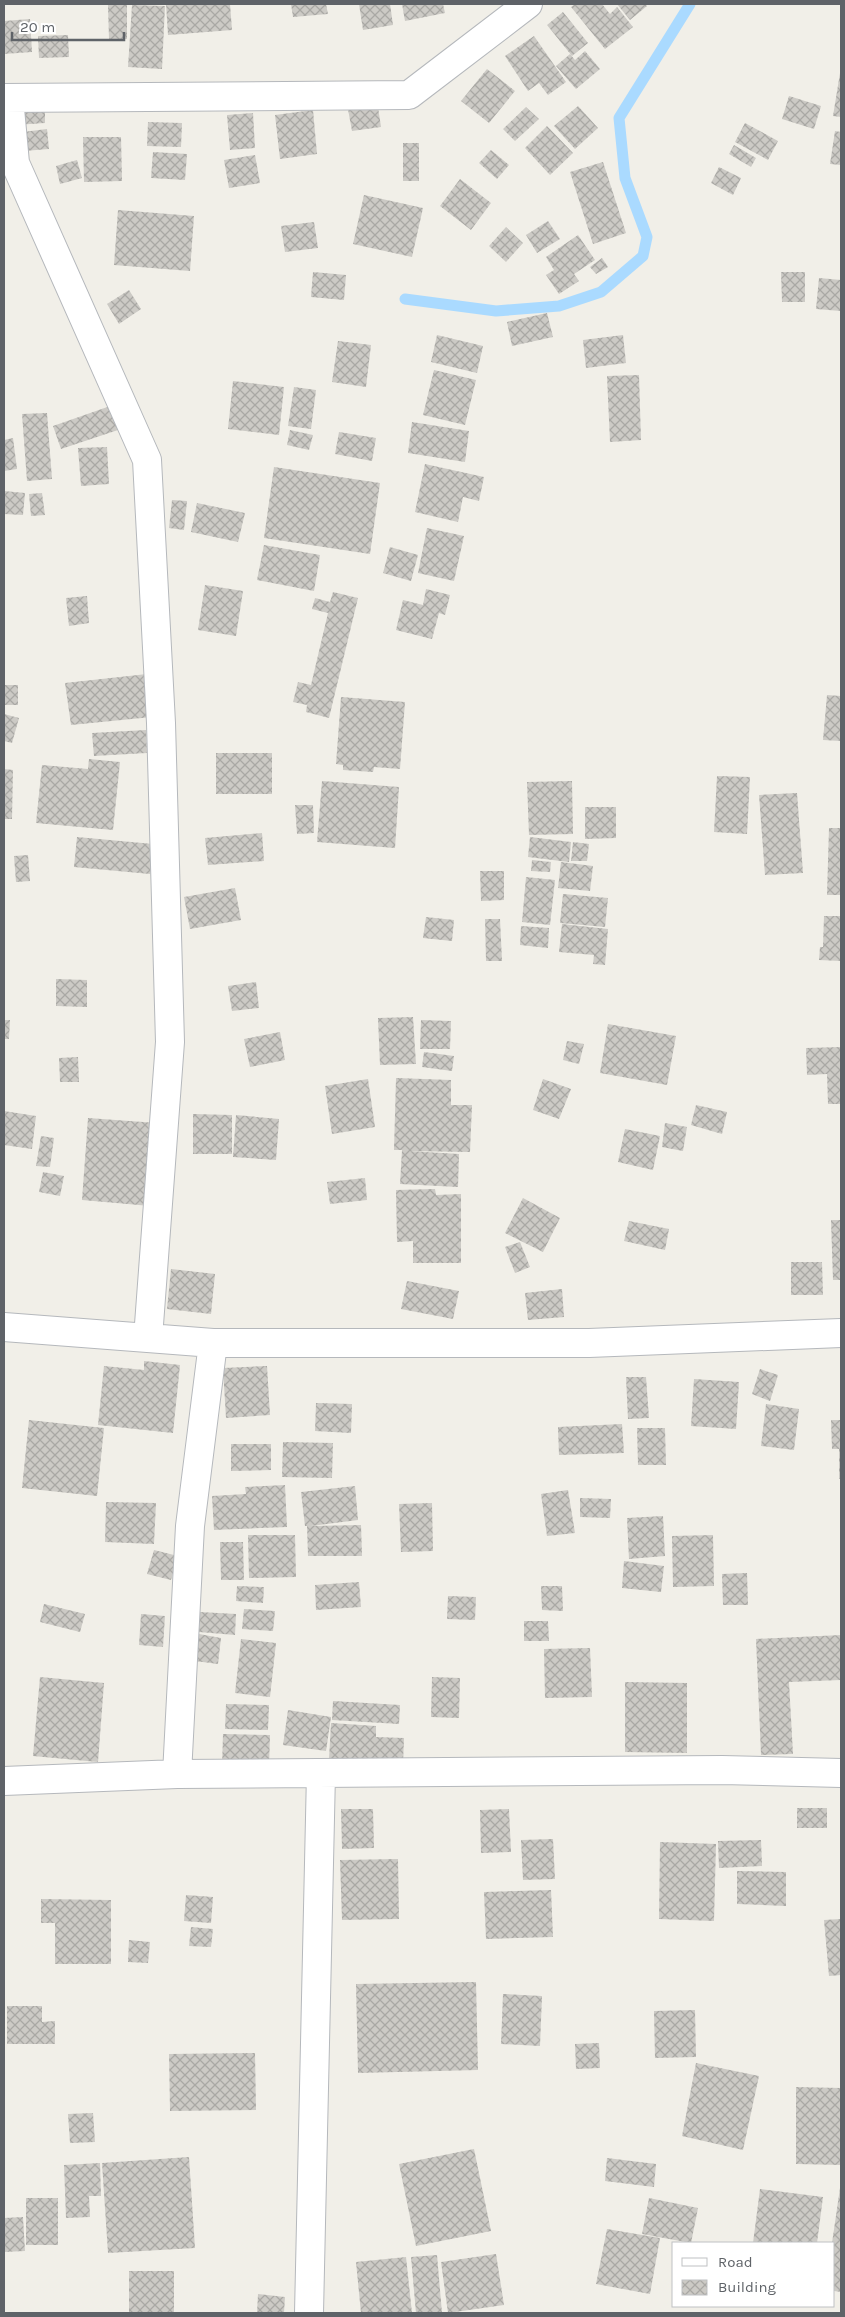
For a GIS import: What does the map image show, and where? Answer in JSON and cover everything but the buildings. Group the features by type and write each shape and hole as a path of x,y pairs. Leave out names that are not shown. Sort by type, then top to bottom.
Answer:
{"street":[{"path":"148,1338 170,1042 161,723 147,460 15,162 7,98 409,95 528,4"},
{"path":"4,1326 213,1343 589,1342 841,1333"},
{"path":"177,1774 190,1526 213,1343"},
{"path":"4,1781 177,1774 322,1772 722,1770 841,1773"},
{"path":"309,2313 322,1772"}],"waterway":[{"path":"405,299 496,311 559,306 601,292 643,256 647,237 625,178 619,118 690,4"}]}
